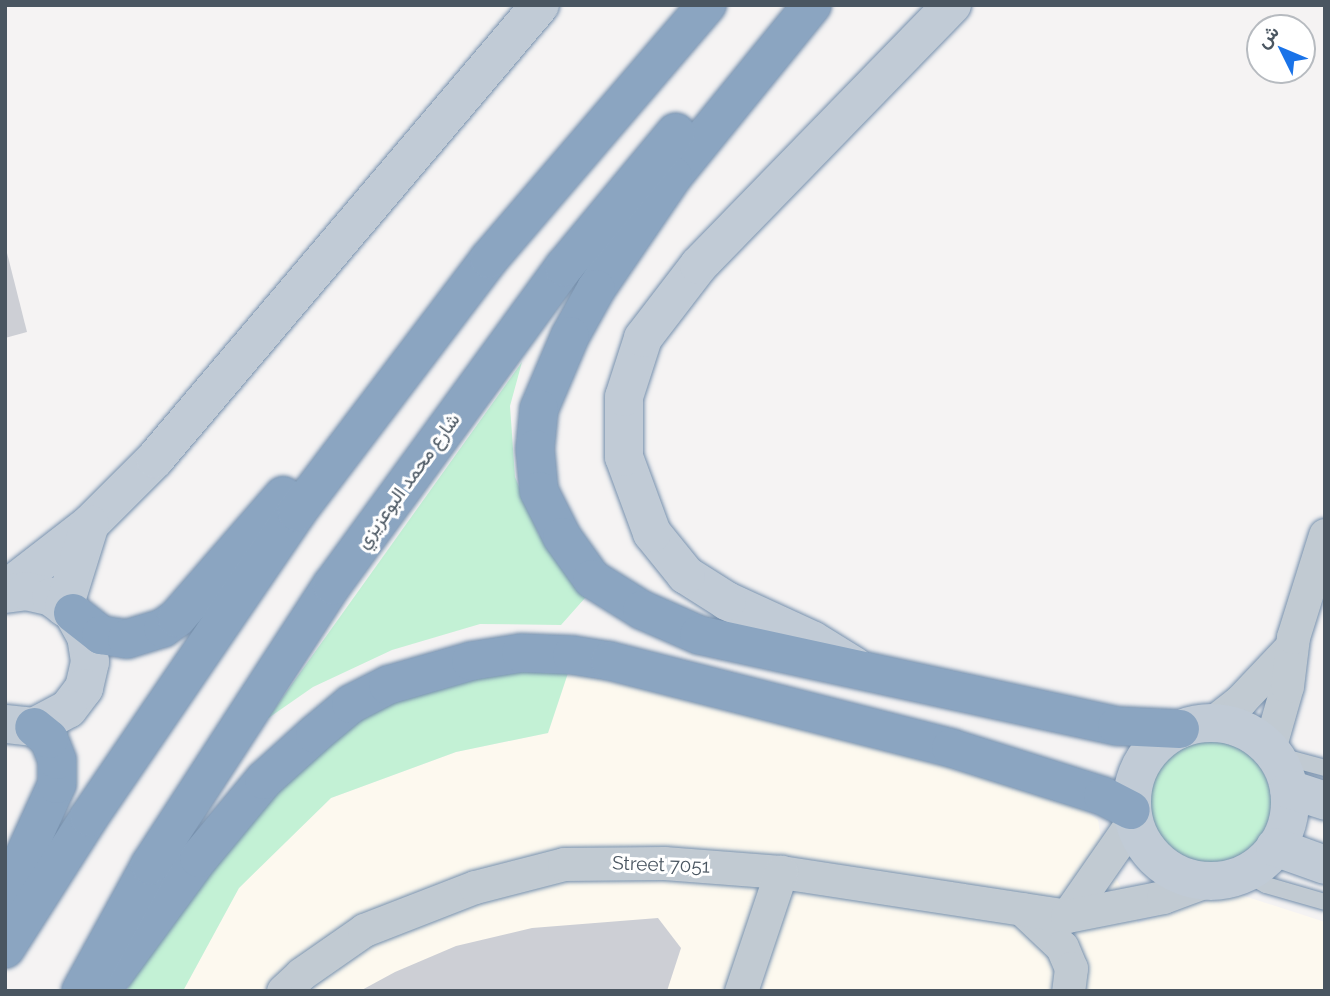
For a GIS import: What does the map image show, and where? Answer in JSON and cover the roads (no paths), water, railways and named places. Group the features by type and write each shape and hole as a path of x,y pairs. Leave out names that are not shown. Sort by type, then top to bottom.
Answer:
{"highway":[{"name":"شارع محمد البوعزيزي","path":"81,991 150,865 332,586 564,267 758,52 785,5"},
{"path":"812,5 758,52 596,289 570,336 540,409 534,449 539,491 562,537 592,579 642,610 699,635 1117,726 1196,726"},
{"path":"69,610 102,635 127,639 163,628 177,618 704,8"},
{"path":"5,949 89,817 297,512 489,259"},
{"path":"102,991 199,858 264,780 315,734 351,704 388,685 471,661 522,653 610,660 951,748 1102,796 1132,816"},
{"path":"9,875 57,784 57,760 49,739 16,730"}],"street":[{"path":"5,592 90,524 155,459 247,355 540,5"},
{"path":"858,669 812,640 727,601 686,575 652,533 624,457 624,397 643,338 699,265 952,5"},
{"path":"69,610 90,524"},
{"path":"1271,751 1287,686 1291,647 1325,535"},
{"path":"5,592 26,591 51,597 69,610 86,636 90,662 84,688 68,709 16,730"},
{"path":"1067,916 1132,816 1135,777 1152,748 1240,701 1291,647"},
{"path":"1132,816 1148,851 1174,873 1206,881 1226,880 1245,873 1262,862 1275,847 1285,829 1289,789 1283,770 1271,751 1253,735 1233,726 1196,726"},
{"path":"1289,789 1325,801"},
{"path":"1275,847 1325,864"},
{"name":"Street 7051","path":"283,991 302,974 364,930 475,887 564,864 664,863 781,872 1067,916 1163,897 1206,881"},
{"path":"741,991 781,872"},
{"path":"1022,909 1062,947 1071,968 1069,991"}],"lane":[{"path":"1271,751 1325,768"},
{"path":"1245,873 1266,885 1325,902"}]}
